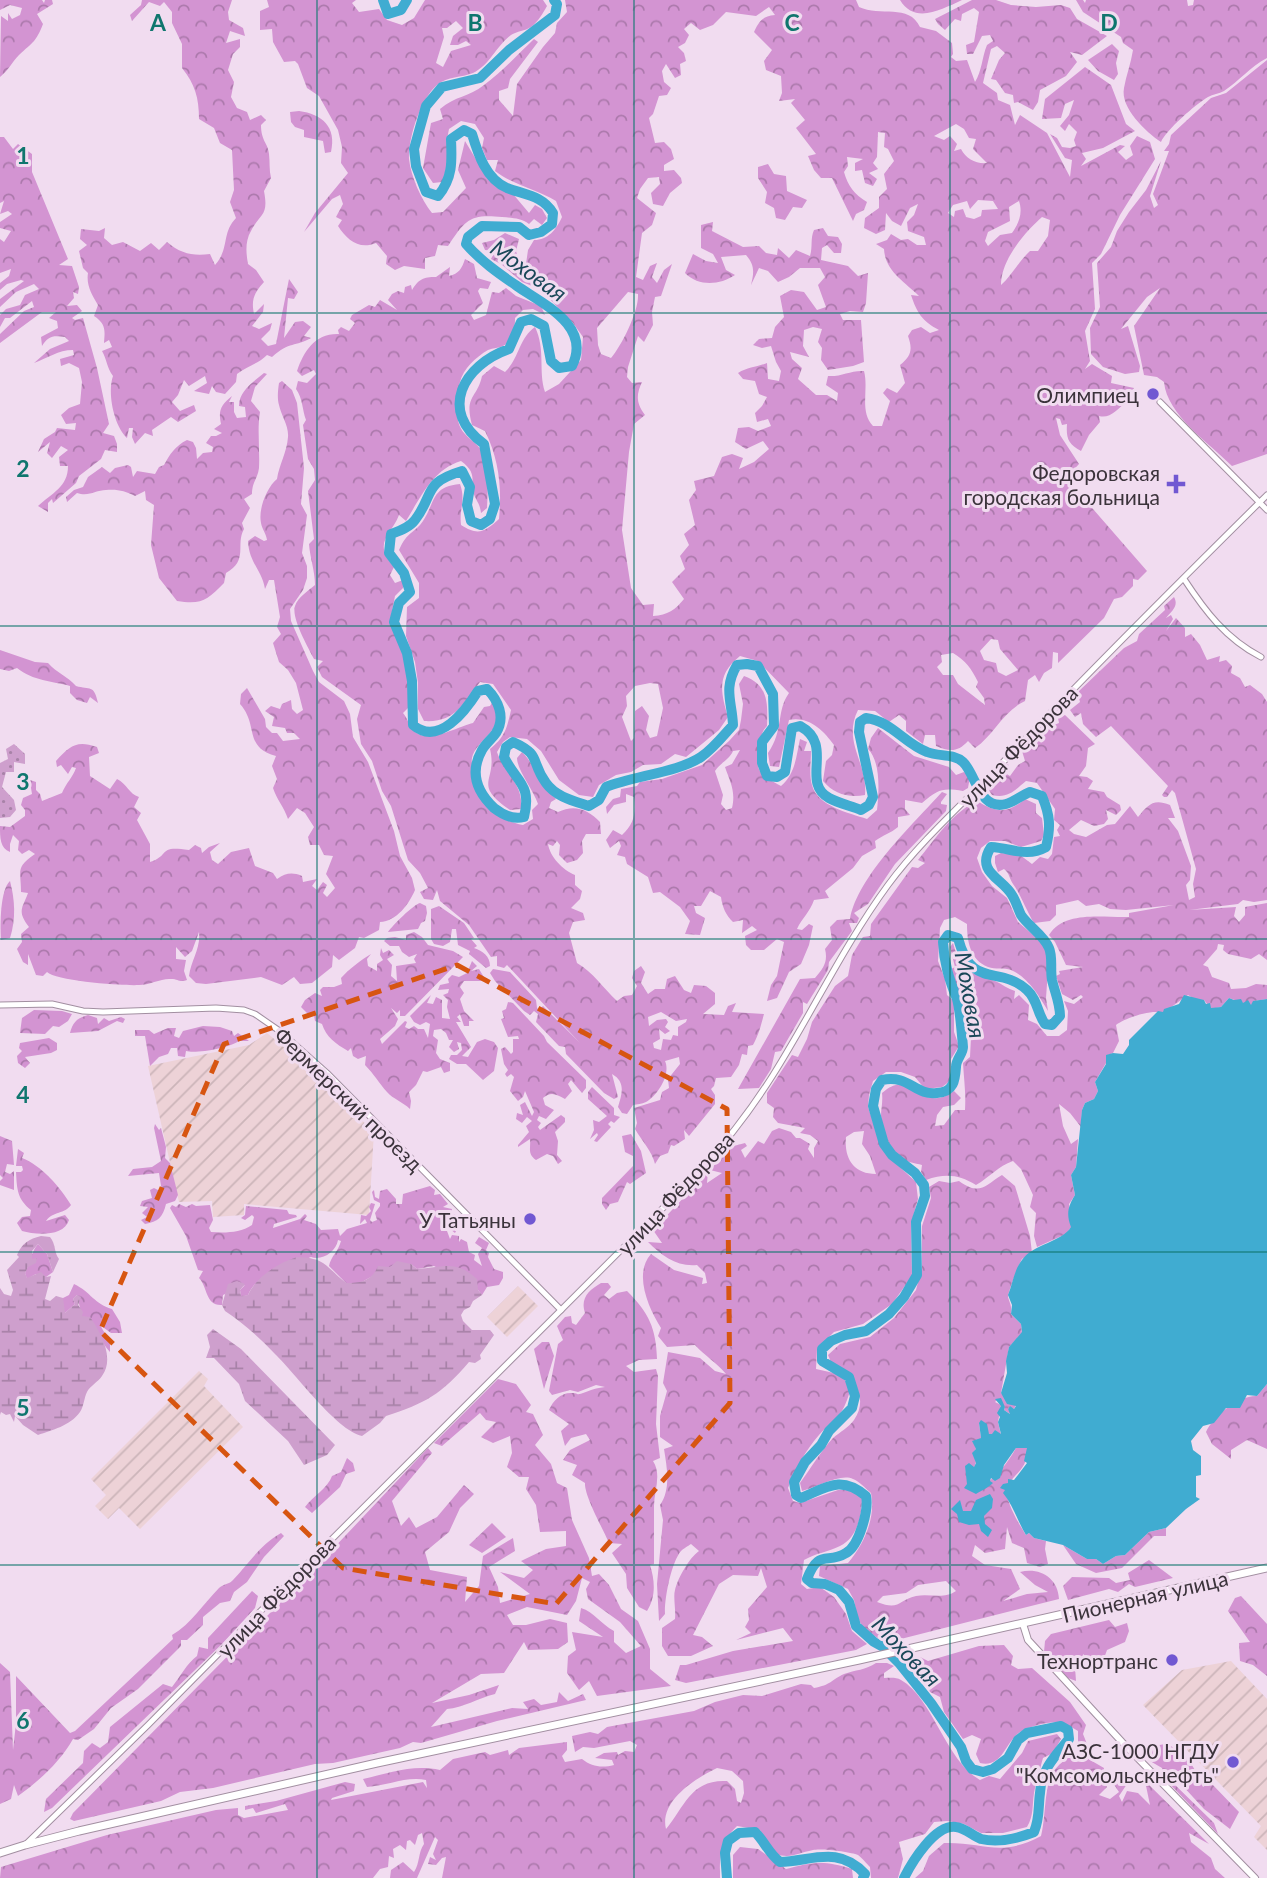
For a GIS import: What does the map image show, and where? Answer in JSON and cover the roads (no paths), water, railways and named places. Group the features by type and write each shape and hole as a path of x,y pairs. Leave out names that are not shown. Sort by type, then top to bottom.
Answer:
{"main road":[{"name":"Пионерная улица","path":"0,1853 25,1844 363,1766 859,1660 1267,1568"}],"street":[{"path":"1160,402 1267,510"},
{"name":"улица Фёдорова","path":"25,1844 139,1735 699,1172 736,1128 772,1076 887,886 932,834 1267,495"},
{"path":"1184,579 1203,609 1228,635 1261,657"},
{"name":"Фермерский проезд","path":"0,1005 52,1004 83,1011 103,1012 216,1008 244,1010 255,1014 281,1032 327,1073 561,1310"},
{"path":"1023,1624 1028,1640 1122,1742 1255,1878"}],"water":[{"path":"1184,995 1204,1000 1206,1004 1210,1003 1211,1008 1221,1007 1229,998 1241,999 1243,1003 1248,1000 1251,1005 1253,1001 1267,999 1267,1384 1257,1396 1247,1395 1240,1408 1226,1408 1214,1423 1203,1426 1191,1441 1193,1450 1201,1456 1201,1475 1196,1476 1196,1497 1200,1499 1166,1528 1149,1532 1125,1555 1116,1556 1103,1564 1096,1559 1087,1559 1063,1545 1034,1538 1029,1533 1026,1535 1003,1493 1005,1490 1000,1488 1008,1483 1008,1479 1014,1480 1027,1463 1024,1461 1027,1448 1016,1448 1004,1465 1000,1478 995,1481 991,1478 993,1483 976,1494 964,1488 967,1484 965,1466 969,1463 974,1467 976,1463 972,1453 976,1449 972,1441 981,1438 981,1420 987,1424 989,1434 995,1430 1001,1434 998,1422 1000,1417 997,1413 1001,1406 995,1399 1001,1398 1004,1410 1010,1414 1010,1406 1014,1409 1016,1406 1007,1404 1001,1393 1007,1373 1009,1347 1022,1332 1021,1324 1011,1314 1012,1305 1008,1295 1022,1260 1033,1250 1061,1236 1071,1227 1069,1210 1075,1195 1071,1175 1076,1167 1082,1110 1085,1103 1094,1099 1098,1091 1095,1082 1106,1064 1106,1055 1123,1054 1129,1040 1158,1011 1163,1012 1164,1009 1179,1004"},
{"path":"990,1494 993,1499 992,1508 984,1516 985,1524 992,1530 988,1537 981,1531 979,1524 959,1522 957,1514 951,1509 960,1500 963,1511 971,1511 976,1500"}],"waterway":[{"name":"Моховая","path":"383,0 388,14 401,10 407,0"},
{"name":"Моховая","path":"554,0 557,4 555,15 509,50 480,78 442,87 426,106 414,149 416,166 426,192 438,196 449,176 451,139 464,130 472,134 480,158 494,179 507,188 544,202 549,207 553,213 552,224 541,232 529,235 519,227 482,226 468,237 466,244 490,266 562,318 576,339 576,352 572,366 559,368 551,361 544,326 531,319 521,322 509,349 479,366 462,390 462,417 470,431 484,444 495,504 490,519 481,525 471,521 467,505 470,487 462,471 449,475 435,485 413,523 391,534 389,553 404,573 410,592 399,603 394,622 407,653 412,681 413,725 423,731 442,729 459,716 478,691 487,689 494,698 500,715 499,727 482,750 476,767 479,789 488,802 505,815 524,817 525,790 504,757 506,747 513,742 532,755 541,775 555,792 589,806 599,800 606,787 681,766 710,750 733,725 730,681 737,665 747,664 758,666 773,694 774,726 762,742 762,763 767,776 777,777 785,772 792,728 800,726 810,734 815,743 817,783 821,791 833,800 861,810 869,805 873,797 859,732 860,722 866,718 883,723 927,752 959,759 990,802 997,805 1006,804 1030,792 1042,796 1048,815 1046,847 1032,852 991,847 986,863 992,874 1008,889 1021,915 1049,948 1052,980 1060,1016 1052,1025 1045,1024 1027,990 1006,978 978,971 964,954 958,938 948,935 943,942 947,971 958,1003 963,1047 952,1084 943,1092 929,1093 899,1080 882,1080 876,1089 873,1106 884,1144 924,1185 925,1196 916,1222 917,1275 904,1297 889,1314 866,1331 845,1335 831,1341 822,1349 822,1361 849,1377 855,1396 852,1408 829,1431 821,1445 805,1462 794,1482 796,1495 801,1498 834,1485 849,1486 866,1496 859,1536 851,1549 839,1556 820,1560 811,1569 807,1579 812,1583 825,1584 839,1590 849,1602 856,1626 899,1663 931,1703 961,1747 972,1769 983,1772 993,1769 1008,1758 1018,1740 1027,1733 1061,1726 1068,1730 1069,1739 1043,1777 1034,1832 1015,1838 994,1840 981,1839 956,1827 948,1828 940,1831 925,1845 904,1878"},
{"name":"Моховая","path":"727,1878 725,1853 728,1841 739,1833 755,1832 780,1862 835,1857 855,1865 865,1874 863,1878"}],"place":[{"name":"Олимпиец","path":"1153,394"},
{"name":"Федоровская городская больница","path":"1176,484"},
{"name":"У Татьяны","path":"530,1219"},
{"name":"Технортранс","path":"1172,1660"},
{"name":"АЗС-1000 НГДУ \"Комсомольскнефть\"","path":"1233,1762"}]}
